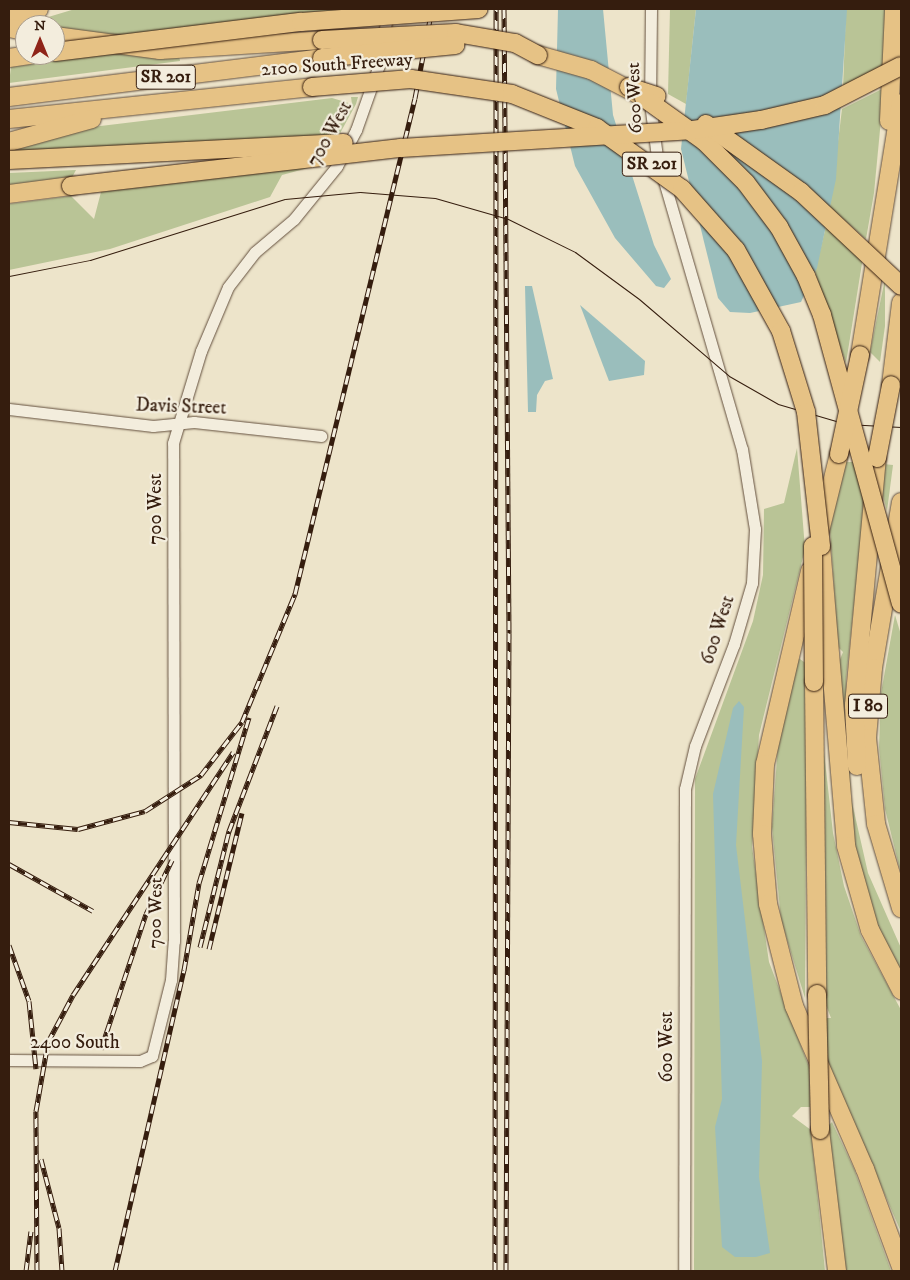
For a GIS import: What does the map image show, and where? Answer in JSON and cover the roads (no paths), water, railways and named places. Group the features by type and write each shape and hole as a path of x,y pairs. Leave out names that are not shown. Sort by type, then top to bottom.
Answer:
{"highway":[{"path":"9,17 39,9"},
{"path":"65,51 292,23 479,9"},
{"path":"882,239 894,9"},
{"path":"65,37 160,50 456,33 515,42 538,54"},
{"name":"2100 South Freeway","path":"9,97 440,45 477,45 538,54 629,87"},
{"path":"9,194 392,149 516,142 761,120 825,105 901,66"},
{"name":"2100 South Freeway","path":"9,119 210,96 411,79 492,89 563,112 652,164 720,231 769,304 801,393 813,471 822,682"},
{"path":"629,87 672,104 780,174 901,286"},
{"path":"629,87 718,153 759,199 789,243 822,315 901,603"},
{"path":"9,142 78,122 210,96"},
{"path":"901,103 882,239 860,355 839,454 771,727 762,797 764,869 774,939 794,1006 865,1169 901,1267"},
{"path":"9,160 420,140 516,142"},
{"path":"882,851 864,811 854,705 877,458 891,385 901,303"},
{"name":"I 80","path":"901,502 867,721 871,796 882,851 901,908"},
{"path":"822,682 849,863 870,930 901,990"},
{"path":"822,682 817,994 820,1130 837,1271"}],"street":[{"name":"700 West","path":"140,1061 152,1056 171,980 174,941 173,443 177,424 228,287 255,252 294,219 337,166 356,130 380,65 388,9"},
{"name":"600 West","path":"651,9 650,103 657,157 742,449 755,529 752,583 734,644 694,746 685,789 684,1271"},
{"name":"Davis Street","path":"9,410 153,426 177,424 321,436"},
{"name":"2400 South","path":"9,1060 140,1061"}],"water":[{"path":"558,9 603,9 613,115 654,245 671,279 664,288 656,286 615,238 575,166 556,89"},
{"path":"696,9 847,9 836,179 817,268 801,302 750,313 730,312 718,298 681,149"},
{"path":"525,286 532,286 553,379 545,381 537,395 536,412 528,412"},
{"path":"580,305 645,361 644,375 609,381"},
{"path":"739,701 744,707 736,845 762,1061 759,1177 770,1253 756,1257 735,1257 722,1247 715,1127 722,1099 713,794 733,708"}],"tram line":[{"path":"9,276 90,260 285,199 360,192 435,198 508,219 575,252 639,299 729,376 778,404 846,424 901,427"}],"railway":[{"path":"9,822 78,829 145,811 201,775 242,722 295,594 415,98 432,9"},
{"path":"495,1271 496,9"},
{"path":"504,9 509,633 506,1271"},
{"path":"200,947 229,831 277,706"},
{"path":"115,1271 184,970 199,883 249,717"},
{"path":"37,1271 36,1111 48,1042 73,995 233,752"},
{"path":"209,949 242,813"},
{"path":"101,1049 146,914 172,860"},
{"path":"9,864 93,911"},
{"path":"9,945 29,1001 36,1069"},
{"path":"41,1159 59,1228 62,1271"},
{"path":"26,1271 31,1231"}]}
